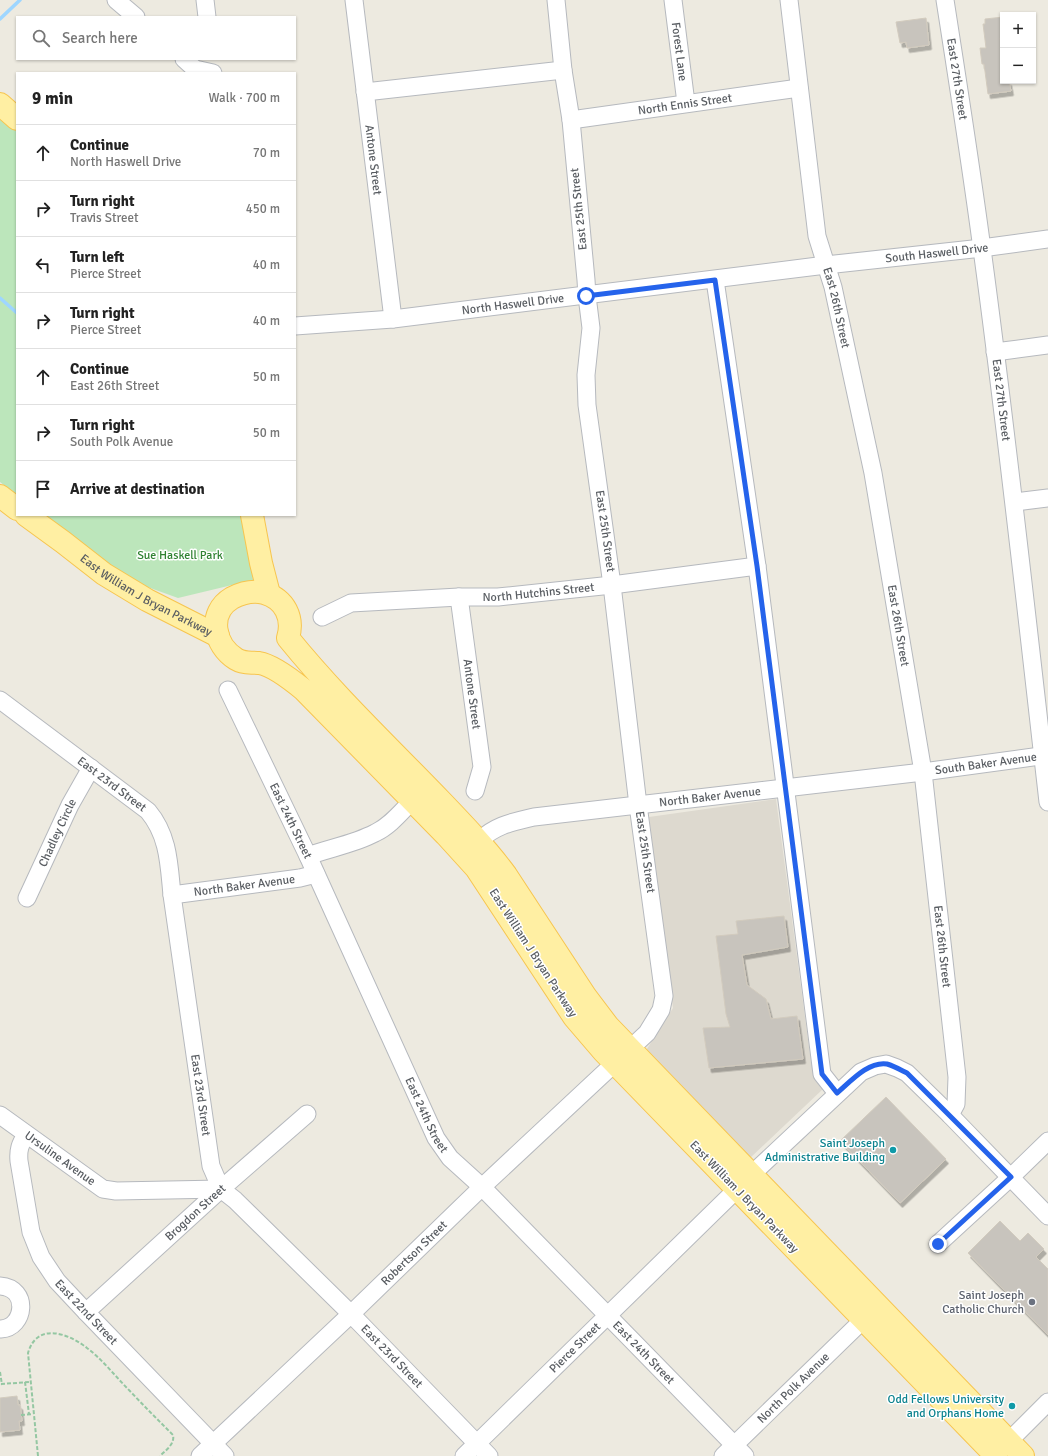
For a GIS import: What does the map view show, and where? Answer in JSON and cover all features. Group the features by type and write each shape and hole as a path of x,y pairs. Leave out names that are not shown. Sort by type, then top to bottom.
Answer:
{"main road":[{"path":"0,104 16,118"},
{"path":"0,496 16,508"},
{"name":"East William J Bryan Parkway","path":"27,516 104,574 147,600 218,636 223,648 234,658 247,663 259,663 279,671 304,690 451,840 476,868 574,1017 622,1056 1003,1453"},
{"path":"252,516 261,563 270,594"},
{"path":"218,636 216,630 216,620 218,613 226,603 237,595 245,592 261,592 270,594 280,602 288,612 291,625 288,638 281,649 274,657 259,663"},
{"name":"East William J Bryan Parkway","path":"288,638 322,678 479,841 506,875 595,1011 622,1056"},
{"name":"East William J Bryan Parkway","path":"744,1182 863,1320 1003,1453"}],"street":[{"path":"116,0 135,16"},
{"path":"205,0 207,16"},
{"name":"Antone Street","path":"354,0 393,319"},
{"name":"East 25th Street","path":"556,0 563,70 571,120 586,280 586,296 591,328 586,375 587,404 612,585 638,805 664,996 661,1010 647,1033 622,1056"},
{"name":"Forest Lane","path":"673,0 686,103"},
{"name":"East 26th Street","path":"789,0 817,236 833,287 873,473 923,772 957,1077 956,1104 950,1115"},
{"name":"East 27th Street","path":"945,0 982,248 1015,502 1045,756 1048,802"},
{"path":"185,60 195,69 208,72"},
{"path":"211,60 213,72"},
{"path":"365,92 563,70"},
{"name":"North Ennis Street","path":"571,120 800,88"},
{"name":"South Haswell Drive","path":"826,266 1048,239"},
{"name":"North Haswell Drive","path":"296,326 393,319 826,266"},
{"path":"715,280 757,566 822,1074 837,1093"},
{"path":"995,352 1048,345"},
{"path":"1015,502 1048,498"},
{"name":"North Hutchins Street","path":"322,617 351,603 459,597 498,597 612,585 757,566"},
{"name":"Antone Street","path":"459,597 482,766 475,791"},
{"name":"East 24th Street","path":"228,690 308,856 436,1138 450,1158 482,1187 608,1315 734,1452"},
{"name":"East 23rd Street","path":"0,700 148,811 158,822 168,857 172,895 211,1166 221,1189 235,1200 351,1314 489,1456"},
{"name":"South Baker Avenue","path":"923,772 1045,756"},
{"name":"Chadley Circle","path":"26,898 70,805 91,768"},
{"name":"North Baker Avenue","path":"479,841 484,836 506,823 534,817 923,772"},
{"path":"308,856 376,833 394,819 412,801"},
{"name":"North Baker Avenue","path":"172,895 300,878 316,874"},
{"name":"Robertson Street","path":"200,1456 351,1314 482,1187 622,1056"},
{"name":"Pierce Street","path":"464,1456 744,1182 861,1072 875,1066 886,1064 897,1068 907,1073 950,1115"},
{"name":"Brogdon Street","path":"86,1312 221,1189 307,1114"},
{"name":"Ursuline Avenue","path":"0,1115 103,1189 116,1191 221,1189"},
{"path":"950,1115 1048,1216"},
{"name":"East 22nd Street","path":"26,1135 19,1146 18,1152 31,1232 41,1257 57,1281 224,1456"},
{"path":"938,1244 1048,1141"},
{"path":"0,1286 11,1288 16,1291 20,1310 19,1316 14,1324 0,1329"},
{"name":"North Polk Avenue","path":"734,1452 863,1320"},
{"path":"1003,1453 1048,1402"}],"path":[{"path":"38,1456 28,1353 31,1344 38,1337 44,1334 54,1333 71,1338 90,1350 173,1435 174,1438 172,1444 160,1456"},
{"path":"0,1372 1,1384 30,1382"},
{"path":"26,1382 29,1414"},
{"path":"22,1415 33,1414"}],"shaded area":[{"path":"776,799 811,1062 823,1089 749,1159 645,1052 673,1008 649,817"}],"green space":[{"path":"0,117 16,131 16,494 0,482"},
{"name":"Sue Haskell Park","path":"45,516 244,516 253,580 178,598 142,585 106,562"}],"building":[{"path":"1000,17 1000,84 1010,84 1011,91 988,94 980,48 986,48 983,24 985,24 985,19"},
{"path":"926,18 929,45 907,48 906,42 900,43 896,22"},
{"path":"784,916 788,947 742,955 747,985 766,999 771,1019 797,1016 803,1059 709,1068 703,1028 730,1027 726,1014 716,936 738,934 736,921"},
{"name":"Saint Joseph Administrative Building","path":"886,1097 946,1159 900,1203 840,1141"},
{"name":"Saint Joseph Catholic Church","path":"1000,1221 1020,1241 1028,1233 1044,1249 1036,1257 1048,1269 1048,1335 968,1253"},
{"path":"17,1396 22,1421 19,1421 20,1430 0,1432 0,1398"}],"waterway":[{"path":"0,19 20,0"},
{"path":"0,298 16,312"}],"place":[{"name":"Saint Joseph Administrative Building","path":"893,1150"},
{"name":"Saint Joseph Catholic Church","path":"1032,1302"},
{"name":"Odd Fellows University and Orphans Home","path":"1012,1406"}],"route":[{"path":"586,296 715,280 757,566 822,1074 837,1093 861,1072 875,1066 886,1064 907,1073 1011,1177 938,1244"}]}
